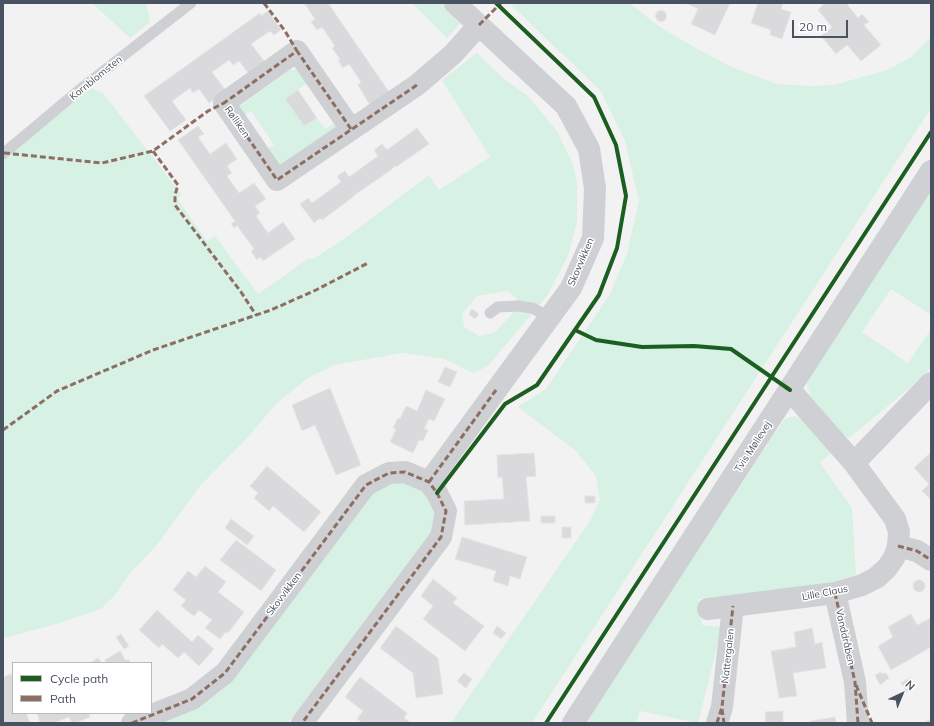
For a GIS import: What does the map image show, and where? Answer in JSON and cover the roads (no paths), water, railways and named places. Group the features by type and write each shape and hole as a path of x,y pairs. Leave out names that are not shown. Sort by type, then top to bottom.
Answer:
{"street":[{"name":"Skovvikken","path":"132,723 192,699 225,673 366,484 388,473 406,472 429,482 571,288 593,238 595,188 589,148 566,106 455,3"},
{"name":"Rølliken","path":"351,129 297,51 224,103 277,180 351,129 422,80 453,54 479,25"},
{"name":"Tvis Møllevej","path":"573,723 931,171"},
{"path":"854,463 931,384"},
{"name":"Lille Claus","path":"708,609 835,593 876,578 894,558 898,546 899,532 895,519 854,463 790,390"},
{"path":"302,723 441,538 446,511 437,493 429,482"},
{"path":"898,546 917,551 931,560"},
{"name":"Vanddråben","path":"835,593 855,682 858,723"},
{"name":"Nattergalen","path":"721,718 734,606"},
{"name":"Vanddråben","path":"855,682 872,723"}],"lane":[{"name":"Kornblomsten","path":"3,154 83,87 191,3"},
{"path":"490,313 498,308 518,306 532,308 550,317"}]}
